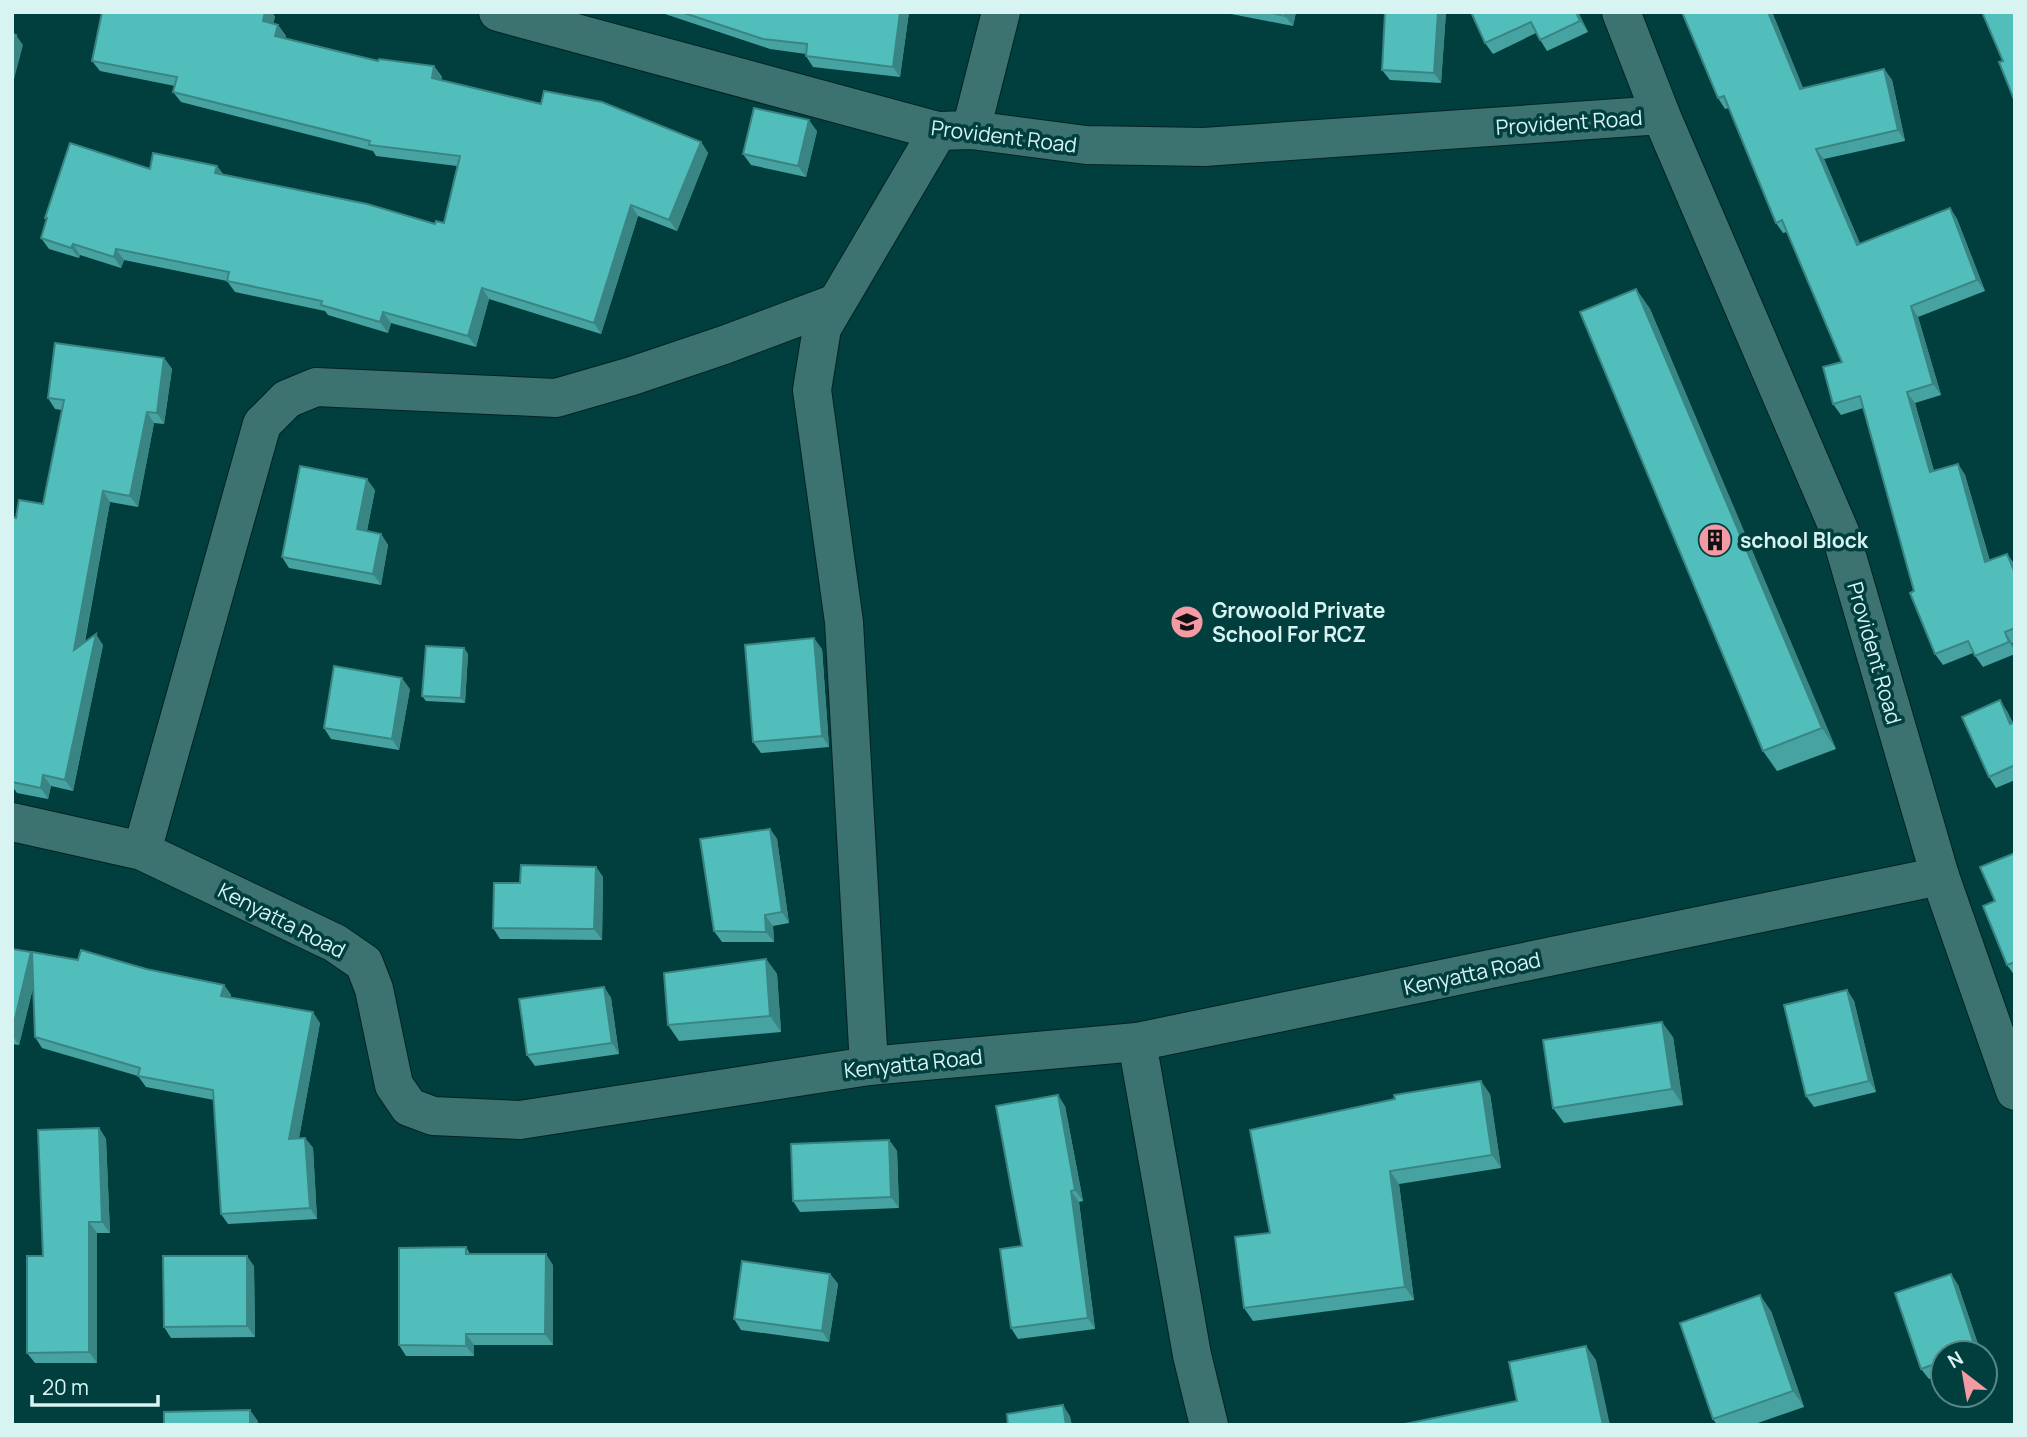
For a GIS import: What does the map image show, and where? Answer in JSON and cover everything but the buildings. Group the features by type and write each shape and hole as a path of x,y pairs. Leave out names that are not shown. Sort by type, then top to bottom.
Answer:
{"street":[{"name":"Provident Road","path":"498,12 581,24 955,131 1086,145 1204,147 1661,115 1840,532 1940,876 2015,1091"},
{"path":"869,1066 844,622 812,390 822,328 836,303 955,131 1001,12"},
{"path":"1621,12 1661,115"},
{"path":"142,851 262,424 286,399 316,387 556,398 698,354 836,303"},
{"name":"Kenyatta Road","path":"12,822 142,851 335,943 363,963 374,989 394,1085 409,1107 433,1116 520,1120 869,1066 1137,1042 1940,876"},
{"path":"1137,1042 1192,1355 1209,1425"}],"place":[{"name":"school Block","path":"1715,540"},
{"name":"Growoold Private School For RCZ","path":"1187,622"}]}
